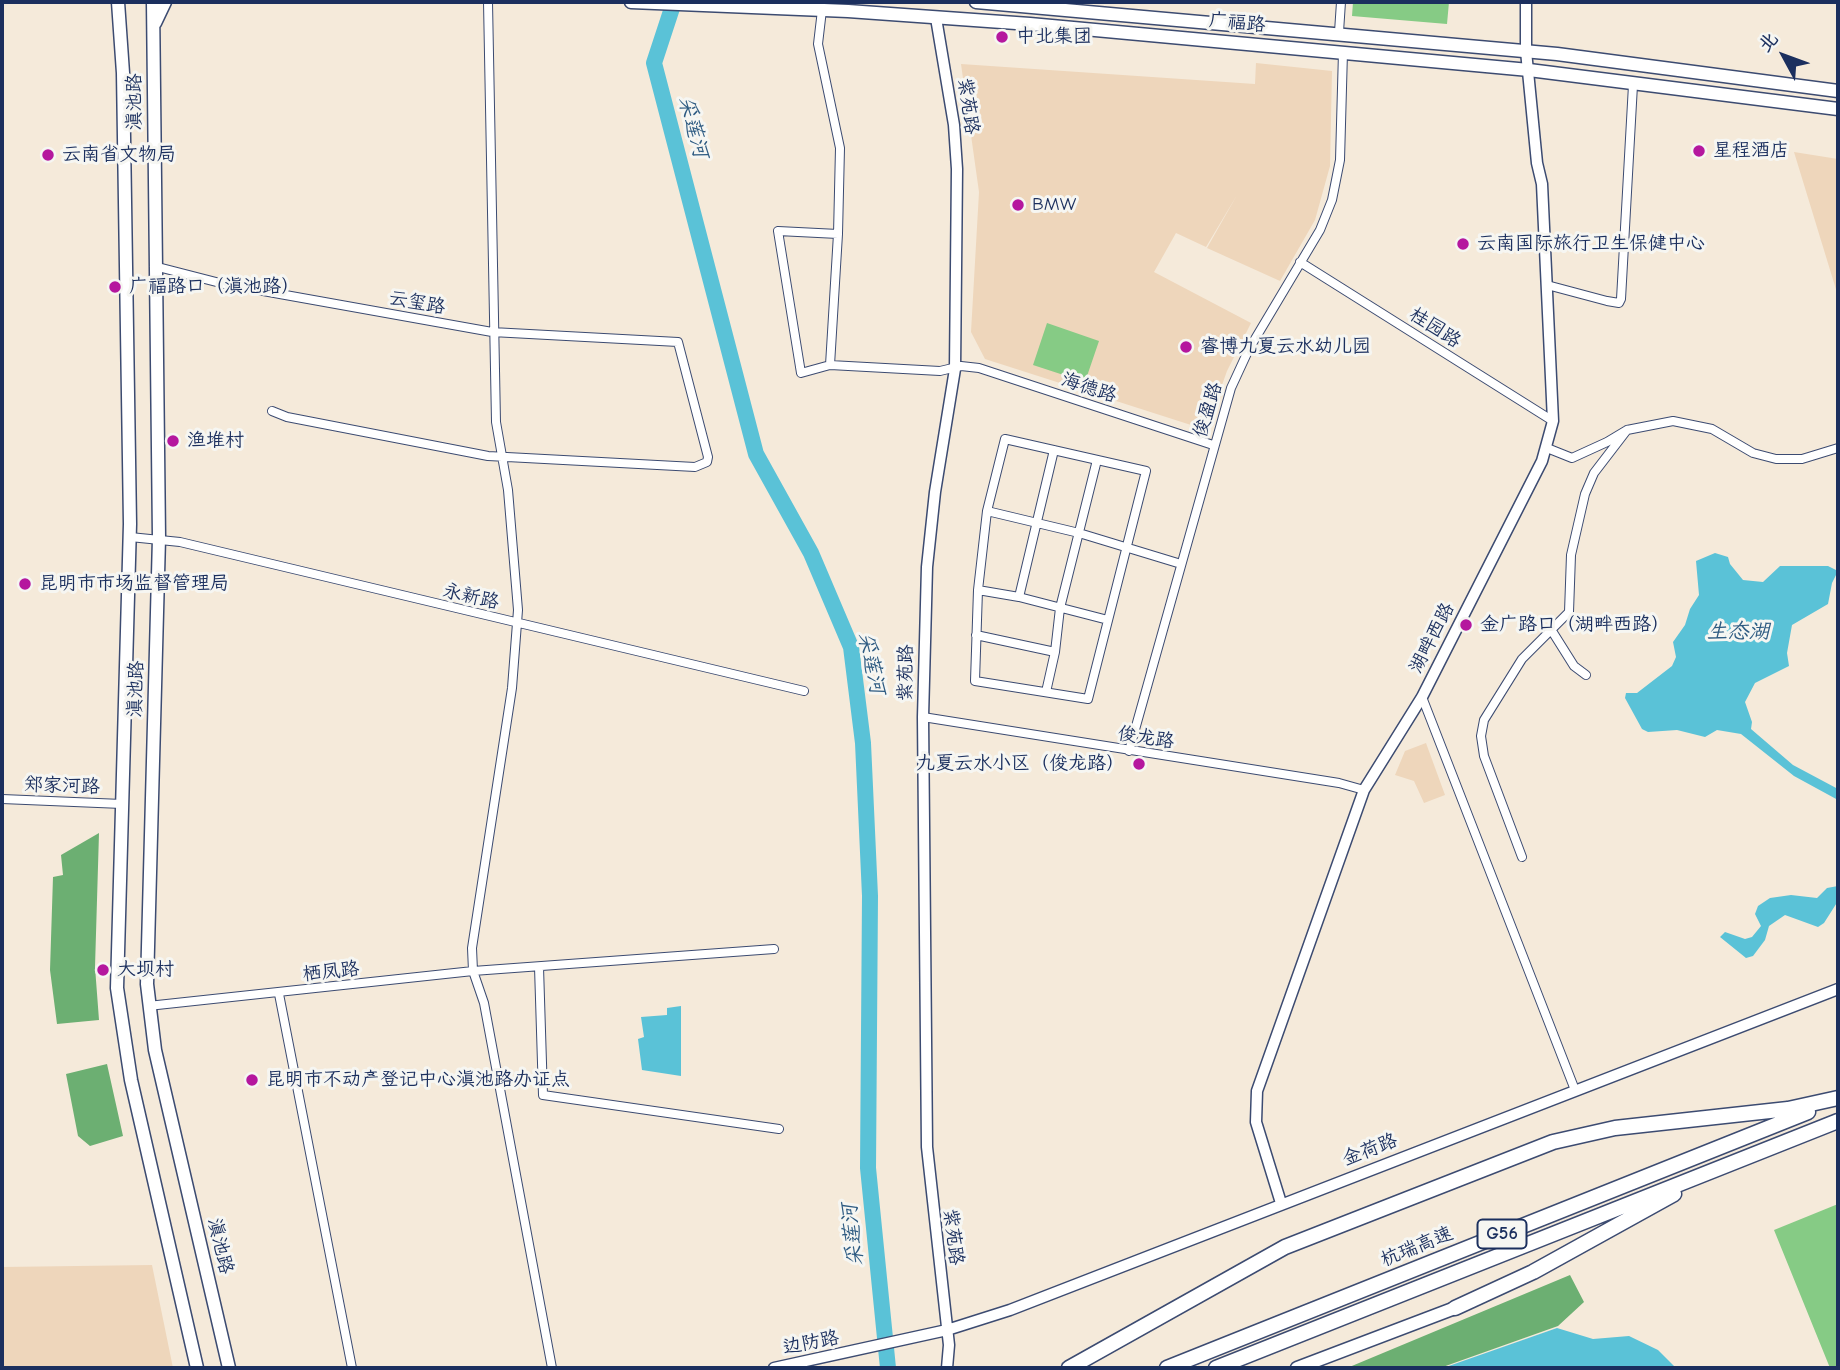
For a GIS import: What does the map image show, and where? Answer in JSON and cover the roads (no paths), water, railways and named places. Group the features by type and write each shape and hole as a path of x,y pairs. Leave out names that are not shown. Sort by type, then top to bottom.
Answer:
{"highway":[{"path":"1069,1368 1285,1247 1553,1142 1615,1128 1788,1109 1838,1099"},
{"name":"杭瑞高速","path":"1167,1368 1838,1099"},
{"name":"杭瑞高速","path":"1216,1368 1838,1121"},
{"path":"1455,1308 1533,1272 1701,1180 1771,1147"}],"main road":[{"name":"滇池路","path":"153,2 159,538 147,946 148,1006 155,1050 229,1368"},
{"path":"153,26 165,2"},
{"name":"广福路","path":"631,2 823,6 1343,52 1529,70 1838,109"},
{"name":"广福路","path":"976,2 1084,6 1526,51 1838,91"},
{"name":"滇池路","path":"117,4 123,74 130,537 117,965 124,1043 197,1368"},
{"path":"1297,1368 1455,1308"}],"street":[{"path":"488,2 492,332 500,456 508,490 517,624 512,688 472,948 472,971 484,1003 552,1368"},
{"path":"1339,32 1341,2"},
{"name":"湖畔西路","path":"1281,1203 1256,1122 1257,1091 1364,790 1422,697 1547,448 1553,421 1542,184 1537,163 1526,51 1526,2"},
{"path":"823,6 818,44 840,148 830,365"},
{"name":"紫苑路","path":"936,18 957,148 955,369 935,492 928,567 923,717 927,1147 947,1330 947,1368"},
{"name":"俊盈路","path":"1129,751 1213,445 1238,369 1329,211 1337,180 1343,52"},
{"path":"1547,285 1607,301 1619,303 1621,299 1633,85"},
{"name":"海德路","path":"838,234 778,231 801,373 830,365 940,371 978,368 1213,445"},
{"name":"桂园路","path":"1300,262 1553,421"},
{"name":"云玺路","path":"154,266 224,284 492,332 678,342 701,425 707,462 695,467 500,456"},
{"path":"272,411 334,426 500,456"},
{"path":"1547,448 1572,458 1627,430 1652,423 1692,423 1712,429 1753,453 1776,459 1802,459 1838,448"},
{"path":"1522,858 1484,756 1481,736 1485,720 1522,659 1569,612 1571,555 1585,494 1594,473 1627,430"},
{"path":"1005,439 1097,460 1146,471 1088,699 975,681 978,590 987,512 1005,439"},
{"path":"1019,597 1054,450"},
{"path":"1046,692 1055,652 1060,608 1097,460"},
{"path":"987,512 1079,533 1181,564"},
{"name":"永新路","path":"130,537 159,538 804,691"},
{"path":"978,590 1019,597 1108,620"},
{"path":"1552,631 1574,666 1586,675"},
{"path":"976,635 1055,652"},
{"path":"1422,697 1575,1090"},
{"name":"俊龙路","path":"923,717 1339,783 1364,790"},
{"name":"郑家河路","path":"2,799 122,804"},
{"name":"栖凤路","path":"148,1006 279,994 472,971 774,949"},
{"path":"539,967 543,1095 779,1129"},
{"name":"金荷路","path":"913,1338 947,1330 1092,1279 1281,1203 1838,989"},
{"path":"279,994 352,1368"},
{"name":"边防路","path":"774,1368 913,1338"}],"water":[{"name":"生态湖","path":"1715,553 1728,557 1730,564 1743,580 1763,582 1780,566 1828,566 1838,571 1832,583 1828,604 1792,625 1787,653 1789,666 1755,683 1745,702 1752,722 1751,729 1793,765 1838,789 1838,800 1794,776 1741,734 1717,730 1705,737 1677,730 1648,732 1642,729 1625,698 1626,693 1637,693 1672,666 1676,657 1673,642 1685,625 1690,609 1699,595 1696,561"},
{"path":"1838,886 1838,901 1824,923 1818,927 1785,915 1769,926 1765,940 1753,956 1746,958 1720,937 1725,932 1745,939 1752,937 1761,926 1755,914 1758,906 1770,898 1791,895 1817,898 1827,888"},
{"path":"681,1006 681,1076 642,1070 638,1039 644,1037 641,1017 667,1015 667,1008"},
{"path":"1557,1328 1593,1339 1629,1336 1658,1350 1676,1368 1443,1368"}],"waterway":[{"name":"采莲河","path":"674,2 654,63 756,454 811,553 851,647 863,743 870,896 868,1168 888,1368"}],"place":[{"name":"中北集团","path":"1002,37"},
{"name":"星程酒店","path":"1699,151"},
{"name":"云南省文物局","path":"48,155"},
{"name":"BMW","path":"1018,205"},
{"name":"云南国际旅行卫生保健中心","path":"1463,244"},
{"name":"广福路口（滇池路）","path":"115,287"},
{"name":"睿博九夏云水幼儿园","path":"1186,347"},
{"name":"渔堆村","path":"173,441"},
{"name":"昆明市市场监督管理局","path":"25,584"},
{"name":"金广路口（湖畔西路）","path":"1466,625"},
{"name":"九夏云水小区（俊龙路）","path":"1139,764"},
{"name":"大坝村","path":"103,970"},
{"name":"昆明市不动产登记中心滇池路办证点","path":"252,1080"}]}
